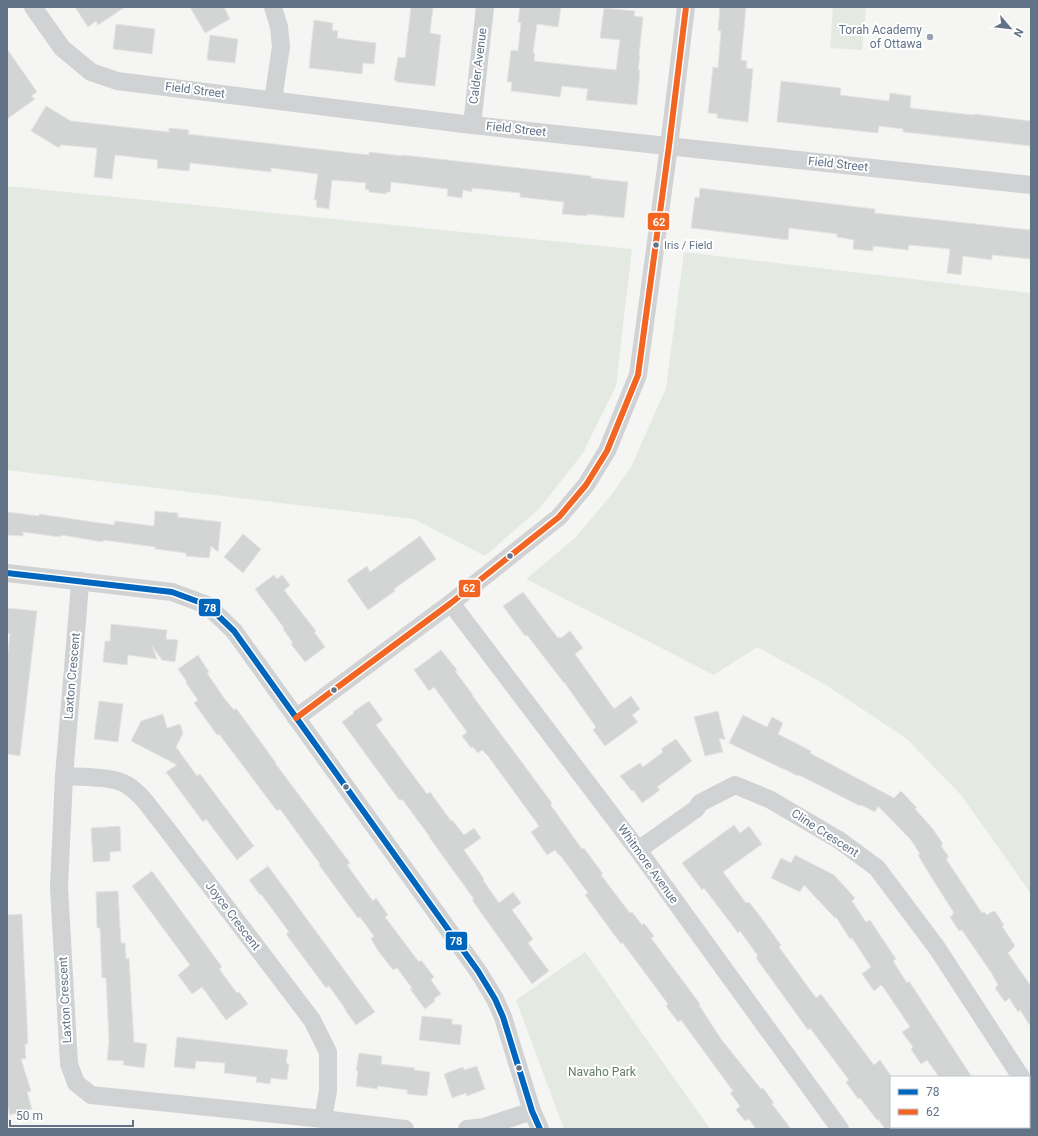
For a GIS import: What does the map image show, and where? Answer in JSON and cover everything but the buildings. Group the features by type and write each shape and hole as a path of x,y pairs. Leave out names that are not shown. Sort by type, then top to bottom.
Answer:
{"street":[{"name":"Field Street","path":"33,7 62,48 91,72 117,81 472,124 1031,185"},
{"path":"272,7 279,27 281,47 273,100"},
{"name":"Calder Avenue","path":"472,124 485,7"},
{"path":"296,718 451,603 559,517 583,489 607,451 638,375 670,146 686,7"},
{"path":"7,573 172,592 207,605 234,631 485,982 503,1017 532,1111 540,1129"},
{"name":"Laxton Crescent","path":"80,581 64,776 58,888 69,1064 76,1083 91,1095 405,1129"},
{"name":"Whitmore Avenue","path":"451,603 638,850 840,1129"},
{"name":"Joyce Crescent","path":"64,776 112,780 127,785 141,796 312,1020 328,1052 328,1091 323,1119"},
{"name":"Cline Crescent","path":"638,850 696,809 700,803 735,785 769,799 839,840 877,868 937,948 1020,1076"},
{"path":"467,1129 484,1127 532,1111"}],"green space":[{"path":"833,7 866,7 862,50 830,48"},
{"path":"7,186 632,249 616,386 583,453 540,508 485,556 414,519 7,470"},
{"path":"684,252 1031,293 1031,894 961,795 907,739 826,685 757,647 714,675 526,579 575,538 612,494 631,467 666,388"},
{"name":"Navaho Park","path":"585,952 710,1129 564,1129 516,1000"}],"transit line":[{"name":"62","path":"296,718 451,603 559,517 586,485 607,451 638,375 686,7"},
{"name":"78","path":"7,573 172,592 207,605 234,631 478,971 495,999 503,1017 532,1111 540,1129"}],"place":[{"name":"Torah Academy of Ottawa","path":"930,37"},
{"name":"Iris / Field","path":"656,245"}]}
